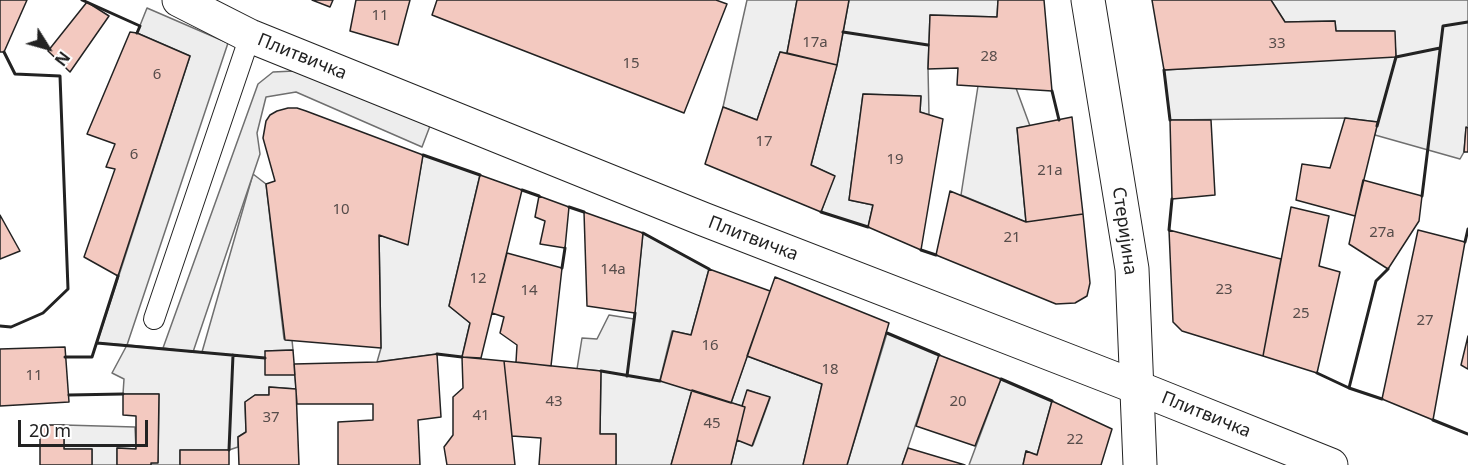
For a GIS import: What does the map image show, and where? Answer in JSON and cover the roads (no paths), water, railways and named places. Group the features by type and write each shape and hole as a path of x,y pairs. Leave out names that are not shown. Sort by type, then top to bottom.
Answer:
{"street":[{"name":"Плитвичка","path":"179,0 250,36 703,219 1331,465"},
{"name":"Стеријина","path":"1088,0 1132,269 1140,465"}],"lane":[{"path":"154,319 250,36"}]}
